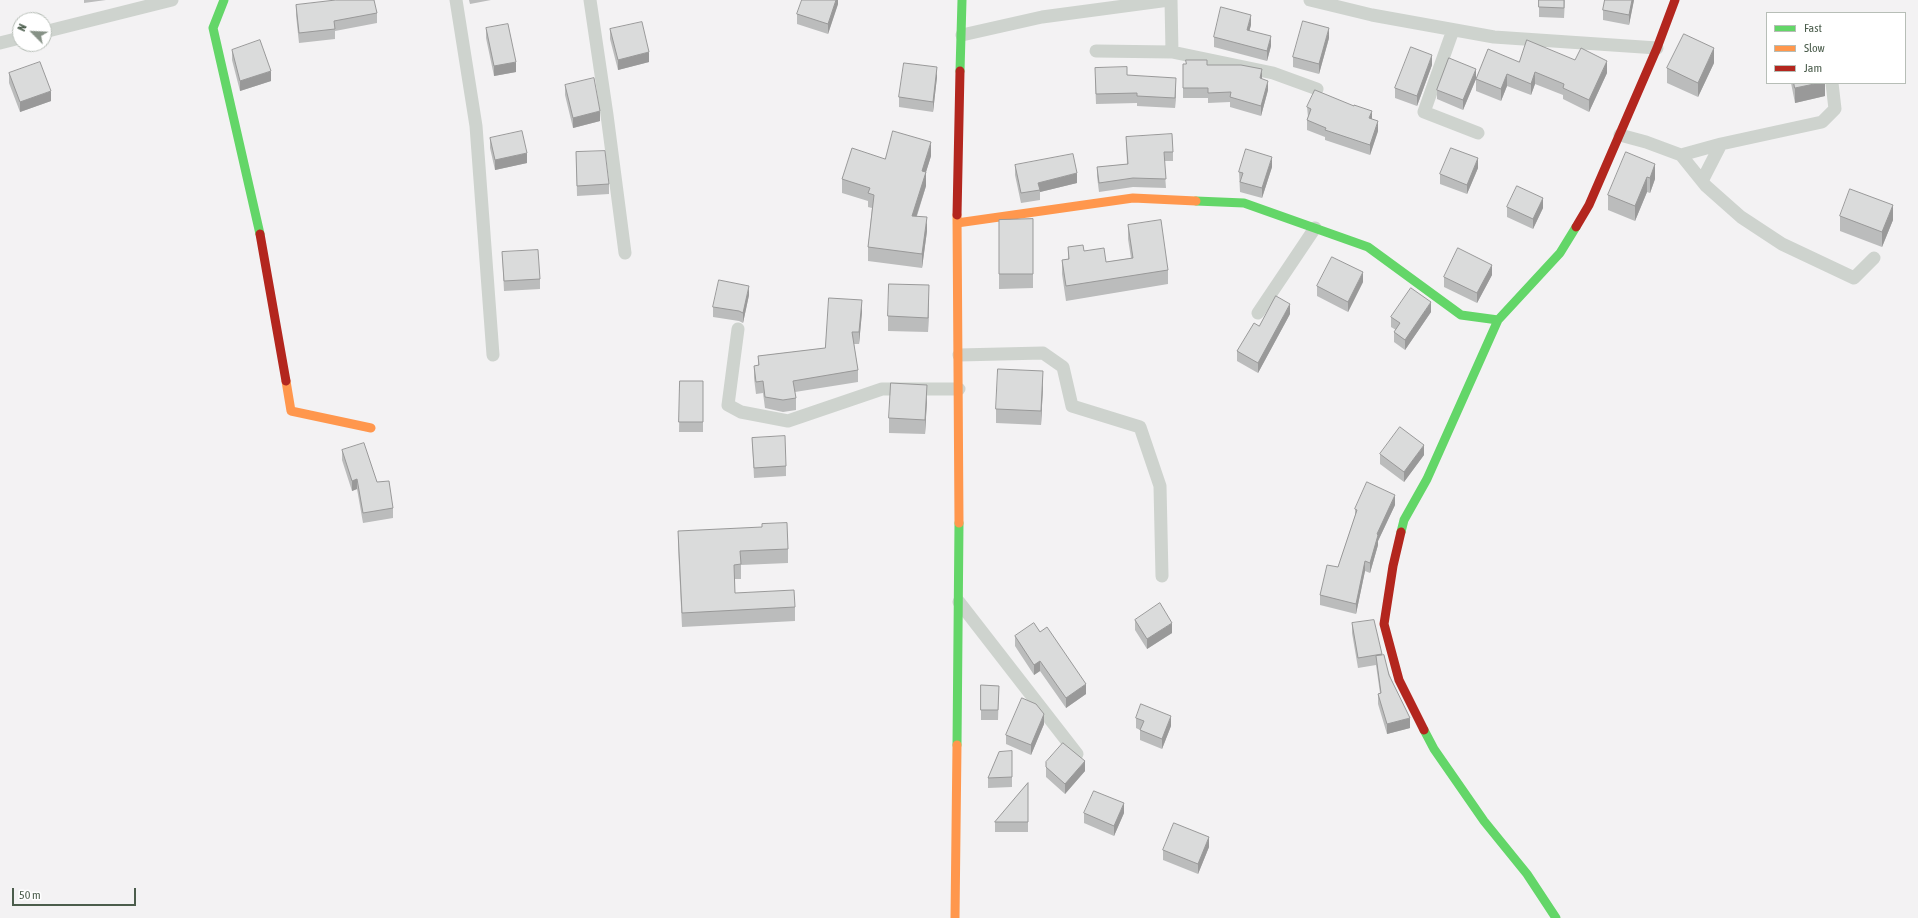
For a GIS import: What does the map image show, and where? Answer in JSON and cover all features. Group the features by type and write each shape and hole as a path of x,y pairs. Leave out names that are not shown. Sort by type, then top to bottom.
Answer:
{"street":[{"path":"52,30 172,0"},
{"path":"224,0 213,28 260,232 291,411 372,428"},
{"path":"456,0 476,126 493,355"},
{"path":"590,0 625,253"},
{"path":"955,918 959,602 959,355 957,223 962,0"},
{"path":"962,35 1042,17 1170,0 1172,52"},
{"path":"1310,0 1372,15 1494,37 1657,48"},
{"path":"1556,918 1526,874 1484,821 1434,748 1399,680 1384,624 1393,566 1404,520 1427,479 1498,320 1560,253 1589,205 1657,48 1676,0"},
{"path":"1453,30 1424,112 1478,133"},
{"path":"0,43 12,40"},
{"path":"1096,51 1172,52 1273,73 1317,89"},
{"path":"1681,155 1721,144 1822,122 1835,108 1832,84"},
{"path":"1620,135 1646,142 1681,155 1702,181 1741,217 1782,244 1854,278 1874,258"},
{"path":"1702,181 1721,144"},
{"path":"957,223 1133,198 1244,203 1368,247 1461,315 1498,320"},
{"path":"1258,314 1315,228"},
{"path":"738,329 728,405 740,412 788,421 882,389 959,389"},
{"path":"959,355 1043,353 1063,367 1072,406 1140,427 1160,486 1162,576"},
{"path":"959,602 1077,754"}],"building":[{"path":"336,0 374,0 377,13 334,21 335,29 299,33 296,5"},
{"path":"802,0 836,0 828,24 797,14"},
{"path":"1539,0 1564,0 1564,8 1539,7"},
{"path":"1605,0 1632,0 1629,15 1603,10"},
{"path":"1221,7 1251,15 1247,30 1271,36 1267,51 1214,37"},
{"path":"1303,21 1329,28 1319,64 1293,57"},
{"path":"642,22 649,52 618,60 610,29"},
{"path":"508,24 516,62 494,66 486,28"},
{"path":"1684,34 1714,48 1698,83 1667,68"},
{"path":"260,40 271,71 240,81 232,50"},
{"path":"1527,40 1575,60 1581,48 1607,61 1589,100 1563,88 1564,84 1535,72 1531,84 1507,74 1501,89 1476,79 1488,49 1519,62"},
{"path":"1411,47 1432,55 1417,96 1395,88"},
{"path":"1449,58 1476,69 1463,100 1437,90"},
{"path":"1186,60 1207,60 1207,65 1241,65 1262,69 1260,78 1268,81 1261,106 1230,97 1231,92 1208,93 1208,88 1183,88 1183,64 1186,64"},
{"path":"40,62 51,91 20,102 9,73"},
{"path":"904,63 937,67 933,102 899,97"},
{"path":"1127,67 1127,75 1176,78 1175,98 1137,96 1137,93 1096,94 1095,68"},
{"path":"594,78 600,111 573,118 565,85"},
{"path":"1794,84 1814,84 1795,88"},
{"path":"1315,90 1354,106 1372,111 1369,118 1378,121 1370,145 1325,130 1326,128 1307,120 1311,109 1307,107"},
{"path":"522,131 527,153 495,160 490,138"},
{"path":"893,131 931,142 922,171 926,172 912,216 927,217 922,254 868,247 874,195 868,193 870,188 842,179 852,148 885,159"},
{"path":"1172,134 1173,152 1164,152 1166,179 1133,178 1099,183 1097,167 1128,164 1126,137"},
{"path":"1451,148 1478,158 1467,185 1440,174"},
{"path":"1246,149 1272,157 1262,188 1240,182 1243,173 1239,172"},
{"path":"605,151 609,184 577,186 576,152"},
{"path":"1626,152 1655,164 1650,178 1647,177 1635,206 1608,195"},
{"path":"1073,154 1077,173 1038,183 1040,190 1021,193 1015,165"},
{"path":"1517,186 1543,198 1533,219 1507,207"},
{"path":"1850,189 1893,205 1882,232 1840,216"},
{"path":"1033,219 1033,274 999,274 999,220"},
{"path":"1161,220 1168,270 1066,286 1062,260 1069,259 1068,247 1083,245 1084,251 1104,248 1106,262 1133,258 1128,225"},
{"path":"1458,248 1492,265 1477,293 1444,277"},
{"path":"538,250 540,279 504,281 502,252"},
{"path":"1332,257 1363,272 1348,302 1317,286"},
{"path":"719,280 749,286 743,313 713,307"},
{"path":"889,284 929,285 928,318 888,316"},
{"path":"1411,288 1431,302 1405,340 1394,332 1400,323 1391,317"},
{"path":"1276,296 1290,304 1258,363 1237,351 1254,323 1259,326"},
{"path":"829,298 862,300 859,332 852,332 858,370 793,381 796,398 783,400 765,397 763,381 756,382 754,366 759,365 758,356 825,348"},
{"path":"998,369 1043,371 1041,411 996,409"},
{"path":"680,381 703,381 703,422 679,422"},
{"path":"891,383 927,385 925,420 889,418"},
{"path":"1400,427 1424,445 1404,472 1380,454"},
{"path":"785,436 786,466 754,468 752,438"},
{"path":"364,443 377,482 389,481 393,508 363,513 357,479 352,481 342,450"},
{"path":"1367,482 1395,495 1377,534 1378,535 1370,563 1365,561 1356,604 1320,595 1327,565 1338,567 1357,510 1355,509"},
{"path":"787,523 788,549 740,551 741,564 734,565 735,593 794,590 795,607 682,613 678,531 762,527 762,524"},
{"path":"1160,603 1172,623 1147,639 1135,620"},
{"path":"1374,620 1382,654 1358,658 1352,623"},
{"path":"1034,623 1040,632 1047,627 1086,684 1066,698 1040,661 1034,665 1015,636"},
{"path":"1384,655 1389,675 1410,718 1387,724 1378,694 1381,693 1376,656"},
{"path":"981,685 999,686 998,710 981,710"},
{"path":"1022,698 1036,704 1044,714 1031,745 1006,735"},
{"path":"1141,704 1171,716 1162,739 1140,730 1144,721 1136,718"},
{"path":"1063,743 1085,761 1065,784 1046,767 1046,762"},
{"path":"1012,751 1012,777 988,778 999,752"},
{"path":"1028,783 1028,822 995,822"},
{"path":"1094,791 1124,803 1114,826 1084,813"},
{"path":"1174,823 1209,837 1198,864 1163,850"}],"traffic: fast":[{"path":"224,0 213,28 260,234"},
{"path":"960,71 962,0"},
{"path":"1196,201 1244,203 1368,247 1461,315 1498,320"},
{"path":"1401,532 1404,520 1427,479 1498,320 1560,253 1576,227"},
{"path":"957,745 959,523"},
{"path":"1424,730 1434,749 1484,821 1527,874 1556,918"}],"traffic: slow":[{"path":"957,223 1133,198 1196,201"},
{"path":"957,215 959,523"},
{"path":"286,381 291,411 371,428"},
{"path":"955,918 957,745"}],"traffic: jam":[{"path":"1576,227 1589,205 1657,48 1675,0"},
{"path":"957,215 960,71"},
{"path":"260,234 286,381"},
{"path":"1401,532 1393,566 1384,624 1399,680 1424,730"}]}
